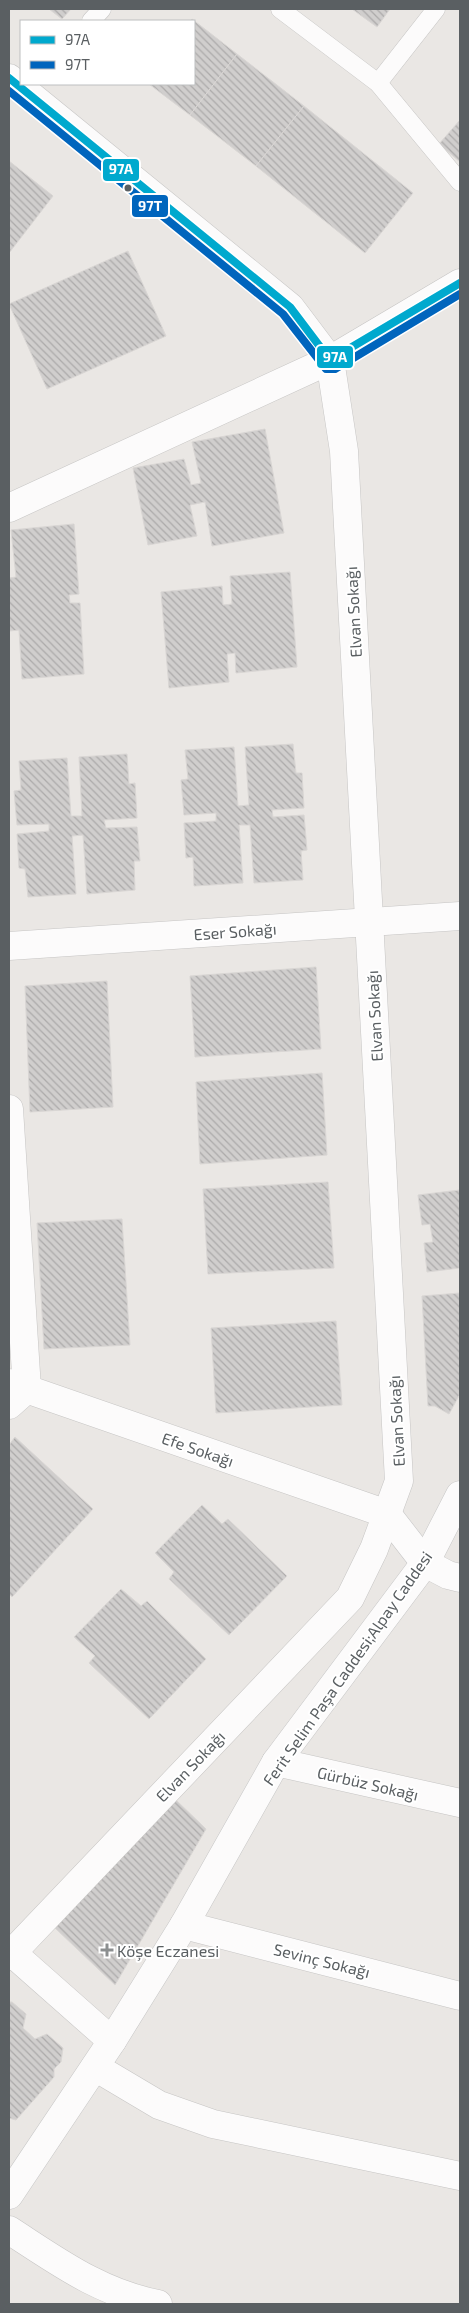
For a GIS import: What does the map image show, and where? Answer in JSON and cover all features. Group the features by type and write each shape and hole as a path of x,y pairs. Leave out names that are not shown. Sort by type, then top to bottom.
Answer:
{"street":[{"name":"Elvan Sokağı","path":"10,1953 350,1598 374,1549 399,1481 344,451 330,360 290,307 21,91"},
{"path":"9,508 330,360 460,283"},
{"name":"Eser Sokağı","path":"9,946 460,916"},
{"path":"9,1109 15,1392"},
{"name":"Efe Sokağı","path":"15,1392 387,1514"},
{"name":"Ferit Selim Paşa Caddesi;Alpay Caddesi","path":"9,2195 112,2041 184,1925 276,1762 425,1563 460,1495"},
{"path":"387,1514 425,1563 448,1575 460,1578"},
{"name":"Gürbüz Sokağı","path":"276,1762 460,1803"},
{"name":"Sevinç Sokağı","path":"184,1925 460,1996"},
{"path":"10,1953 112,2041"},
{"path":"95,2067 159,2104 213,2124 460,2176"},
{"path":"9,2230 90,2282 144,2302 158,2304"}],"lane":[{"path":"92,20 102,9"},
{"path":"280,9 378,83 460,182"},
{"path":"378,83 436,9"}],"building":[{"path":"49,9 71,9 62,19"},
{"path":"352,9 390,9 377,27"},
{"path":"195,21 237,54 190,115 150,85 195,85"},
{"path":"237,54 304,106 256,166 190,115"},
{"path":"304,106 413,193 365,253 256,166"},
{"path":"460,120 460,162 439,144"},
{"path":"9,161 53,196 9,253"},
{"path":"128,251 166,336 47,389 9,304"},
{"path":"265,429 284,533 212,546 205,502 190,505 197,536 148,545 133,468 184,459 191,485 201,483 192,442"},
{"path":"74,524 79,594 69,595 70,603 80,603 84,674 22,679 19,630 9,631 9,578 16,577 11,530"},
{"path":"290,572 297,667 236,673 235,653 227,654 229,682 169,688 161,592 222,586 223,605 232,604 230,576"},
{"path":"293,744 296,773 302,773 304,808 272,810 273,817 304,815 307,850 301,851 303,880 254,883 250,825 239,825 243,883 194,886 193,857 186,858 184,823 216,821 216,813 184,815 181,780 188,779 185,750 234,747 238,806 249,805 245,747"},
{"path":"127,754 129,784 135,783 137,818 104,820 106,828 137,827 140,861 134,861 135,890 87,894 83,835 72,836 76,894 28,897 25,869 19,868 17,834 49,831 49,824 17,825 14,791 21,790 19,761 67,758 71,816 82,816 79,757"},
{"path":"316,967 321,1049 195,1057 190,976"},
{"path":"107,981 113,1107 30,1112 25,986"},
{"path":"322,1073 327,1155 200,1164 196,1082"},
{"path":"328,1182 334,1268 208,1274 203,1189"},
{"path":"460,1190 460,1268 427,1272 424,1243 433,1242 430,1224 422,1225 418,1195"},
{"path":"122,1219 130,1345 44,1349 37,1223"},
{"path":"460,1293 460,1394 449,1414 435,1406 428,1406 422,1296"},
{"path":"336,1321 342,1405 216,1413 211,1328"},
{"path":"15,1437 93,1509 12,1597 9,1594 9,1445"},
{"path":"202,1505 222,1524 228,1519 287,1576 229,1635 169,1579 174,1572 155,1553"},
{"path":"121,1589 141,1606 147,1601 206,1659 149,1719 89,1663 95,1656 74,1637"},
{"path":"176,1800 206,1829 115,1985 55,1928"},
{"path":"9,2002 12,2002 26,2014 23,2028 35,2039 47,2034 63,2048 61,2062 54,2069 54,2077 16,2120 9,2118"}],"transit line":[{"name":"97A","path":"9,78 290,307 330,360 460,283"},
{"name":"97T","path":"9,91 283,314 326,369 335,369 460,294"}],"place":[{"name":"Köşe Eczanesi","path":"107,1950"}]}
